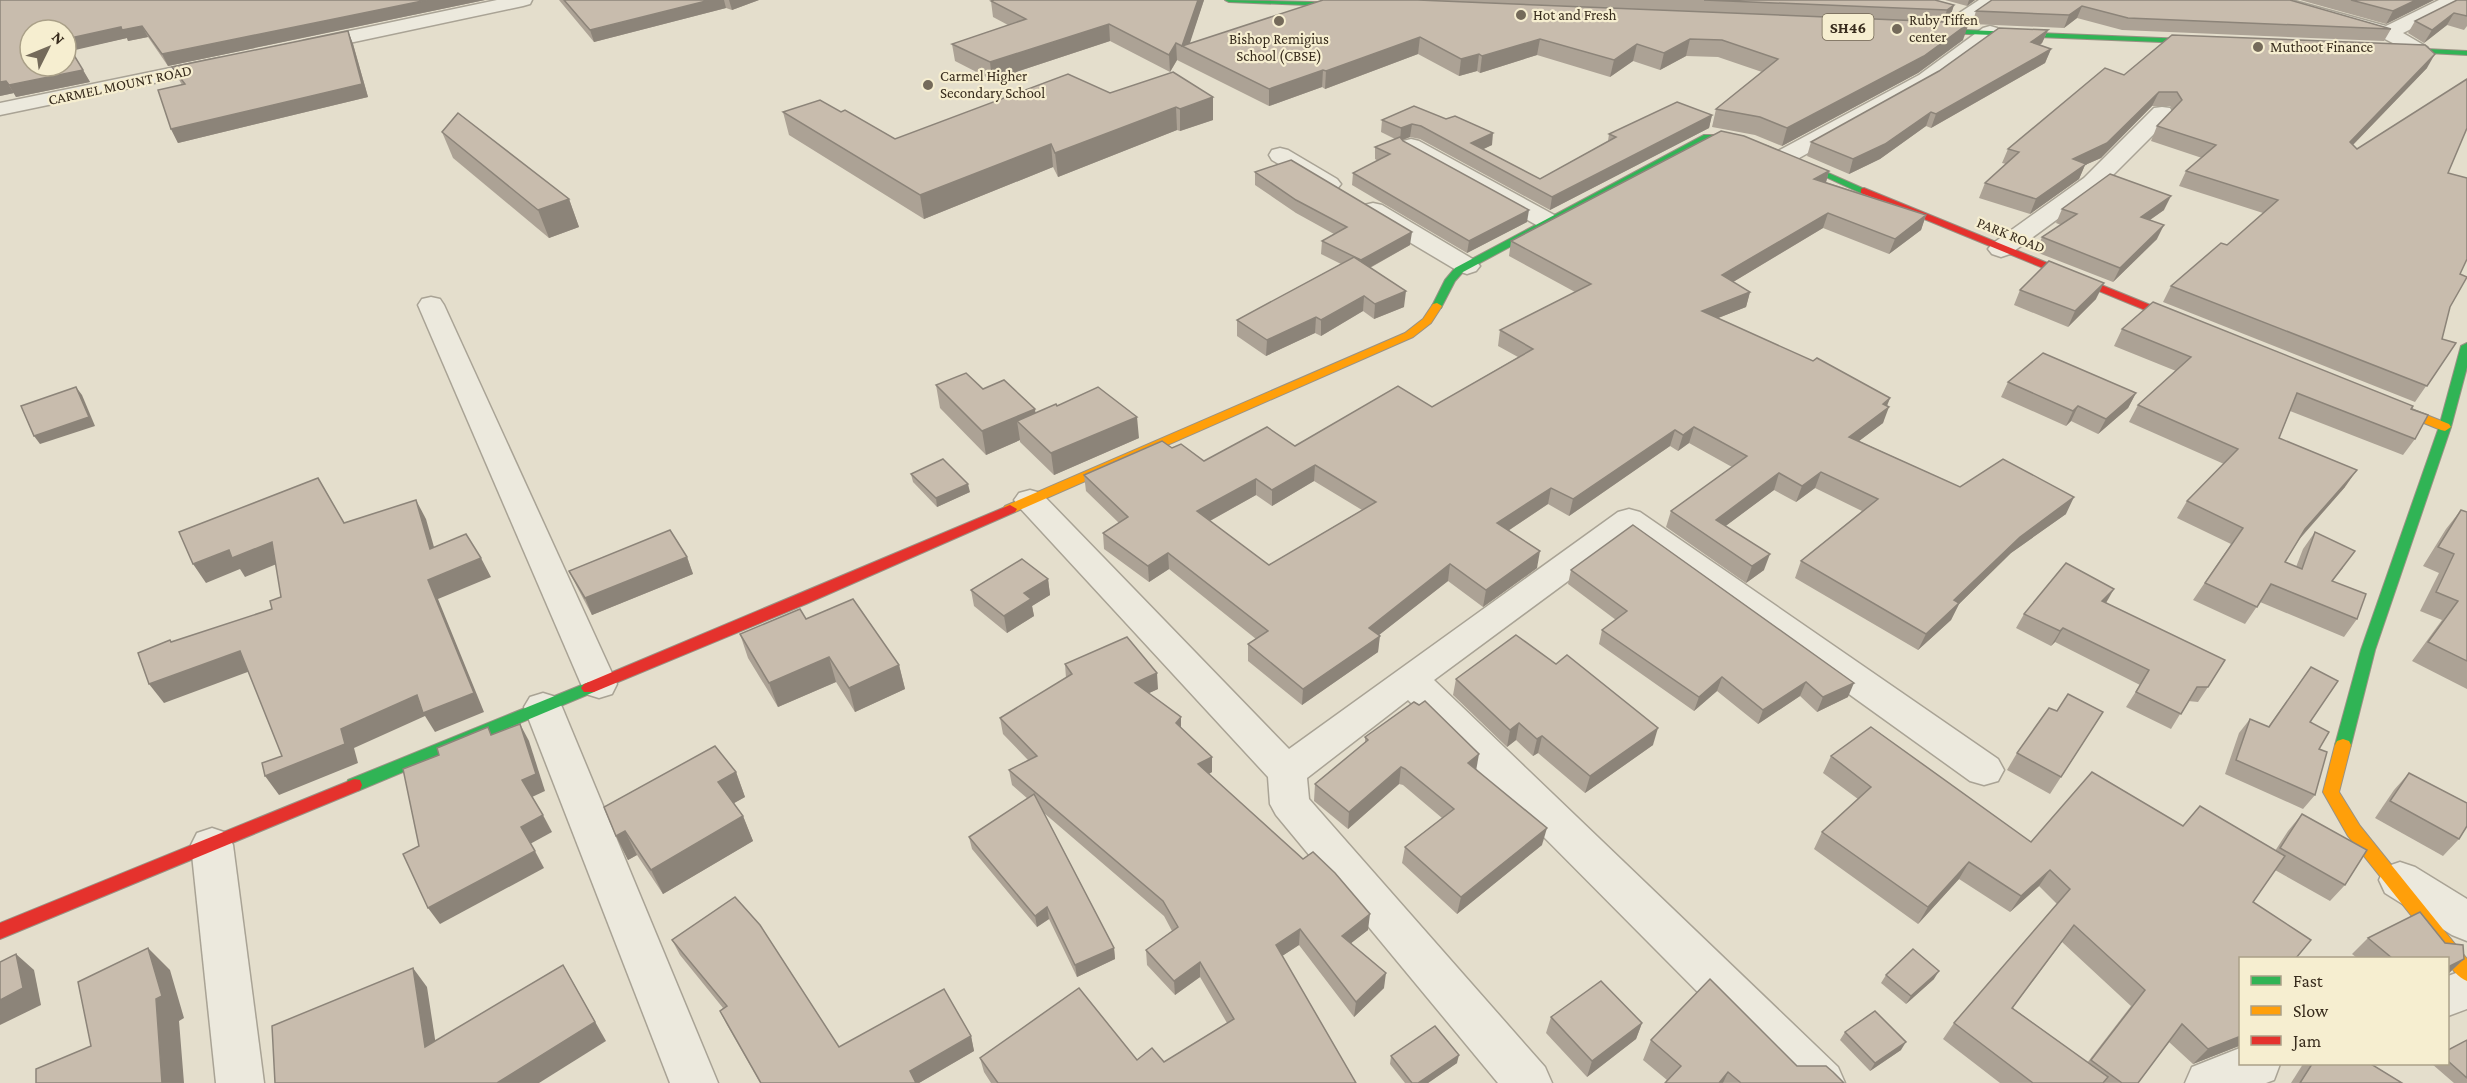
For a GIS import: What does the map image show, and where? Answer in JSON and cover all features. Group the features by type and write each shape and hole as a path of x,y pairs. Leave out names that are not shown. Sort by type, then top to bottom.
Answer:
{"street":[{"path":"292,49 523,0"},
{"path":"1229,0 1372,6"},
{"path":"1945,31 1992,0"},
{"path":"2270,0 2388,33 2420,51"},
{"path":"2388,33 2454,0"},
{"path":"1947,8 1969,14"},
{"path":"1909,29 2227,42"},
{"path":"1784,157 1926,79 1990,32"},
{"path":"2375,49 2467,53"},
{"name":"CARMEL MOUNT ROAD","path":"0,109 235,61"},
{"path":"2001,249 2092,183 2162,113"},
{"name":"PARK ROAD","path":"1549,222 1707,137 1732,137 2201,329"},
{"path":"1411,146 1549,222"},
{"path":"1280,156 1467,266"},
{"path":"0,931 801,600 1409,335 1432,315 1450,277 1549,222"},
{"path":"431,305 599,684"},
{"path":"2467,346 2445,427 2368,650 2331,792 2354,831 2389,872 2467,973"},
{"path":"2368,396 2445,427"},
{"path":"1030,500 1287,772 1290,804 1528,1083"},
{"path":"1287,772 1410,679 1629,520 1984,770"},
{"path":"1410,679 1821,1083"},
{"path":"543,707 694,1083"},
{"path":"212,845 240,1083"},
{"path":"2389,872 2467,922"},
{"path":"2449,996 2467,989"},
{"path":"2210,1083 2255,1065"}],"building":[{"path":"0,0 427,0 162,54 142,26 122,30 121,27 78,36 78,18 18,18 18,78 44,78 9,85 6,81 0,82"},
{"path":"564,0 710,0 590,30"},
{"path":"1198,0 1182,46 1176,43 1169,55 1109,24 990,62 952,44 1026,19 991,1"},
{"path":"1323,0 1418,0 1969,23 1924,56 1787,128 1760,117 1716,109 1778,59 1722,40 1690,39 1664,53 1637,44 1614,60 1540,39 1482,56 1479,54 1461,59 1420,37 1269,89 1182,46"},
{"path":"1704,0 1935,0 1954,5 1947,10"},
{"path":"1992,0 2290,0 2391,29 2128,18 2082,6 2069,15 1976,11"},
{"path":"2351,0 2416,0 2393,11"},
{"path":"2457,0 2467,0 2467,16 2454,13 2432,30 2415,21"},
{"path":"1999,28 2048,30 2031,42 2051,49 1936,114 1931,112 1885,144 1853,159 1811,142 1939,71"},
{"path":"348,31 362,84 171,129 158,90 185,84 172,67"},
{"path":"2172,35 2425,45 2435,54 2350,142 2357,149 2467,79 2467,128 2448,173 2467,178 2467,259 2460,274 2467,277 2450,307 2442,339 2456,343 2427,386 2171,286 2221,243 2227,245 2278,200 2186,171 2216,145 2157,126 2182,100 2177,92 2159,92 2107,143 2073,159 2086,164 2036,199 1985,183 2019,152 2008,149 2105,68 2124,75"},
{"path":"78,62 83,70 78,71"},
{"path":"1173,72 1213,97 1180,109 1176,107 1055,153 1051,144 920,195 783,112 820,100 841,112 845,110 895,139 1068,74 1110,93"},
{"path":"1677,102 1712,115 1552,197 1421,126 1412,124 1401,128 1382,120 1414,106 1446,119 1455,116 1493,133 1471,143 1540,179 1616,137 1609,134"},
{"path":"458,113 569,199 538,210 442,132"},
{"path":"1721,131 1744,136 1829,171 1814,179 1926,215 1895,239 1828,213 1722,275 1750,292 1702,311 1813,361 1817,358 1890,398 1883,404 1889,407 1849,437 1960,487 2003,459 2074,497 2020,537 1954,600 1959,603 1926,634 1801,561 1878,499 1821,472 1802,486 1779,473 1716,520 1770,554 1752,566 1671,511 1747,456 1694,427 1683,435 1675,430 1573,499 1551,488 1497,523 1540,551 1486,590 1450,564 1369,628 1380,636 1303,689 1248,644 1268,631 1168,553 1148,566 1103,533 1128,517 1084,475 1162,441 1172,448 1181,444 1204,461 1267,427 1295,446 1398,386 1432,407 1533,349 1500,330 1591,284 1511,241","holes":["1315,465 1376,502 1269,565 1197,511 1256,479 1272,490"]},
{"path":"1400,137 1403,141 1529,210 1469,241 1353,173 1390,154 1375,147"},
{"path":"1291,160 1412,232 1361,260 1322,241 1347,227 1296,200 1255,172"},
{"path":"2110,174 2171,196 2141,217 2164,225 2120,268 2042,237 2077,214 2062,209"},
{"path":"1354,257 1406,291 1375,304 1364,296 1321,320 1316,317 1267,340 1237,320"},
{"path":"2049,261 2104,283 2075,311 2020,290"},
{"path":"2153,302 2413,406 2411,409 2428,415 2415,439 2297,393 2279,438 2357,470 2305,529 2285,562 2302,569 2315,532 2355,551 2332,581 2366,594 2357,619 2271,584 2257,607 2205,583 2243,528 2187,501 2238,449 2138,405 2191,357 2122,329"},
{"path":"2043,353 2136,393 2106,419 2078,406 2073,411 2008,382"},
{"path":"966,373 983,389 1004,380 1035,409 982,431 936,385"},
{"path":"76,387 89,417 34,436 21,406"},
{"path":"1098,387 1137,417 1051,453 1017,421 1056,404 1057,406"},
{"path":"943,459 968,484 936,498 911,474"},
{"path":"318,478 344,523 416,500 430,549 466,534 481,558 428,580 474,693 423,713 417,695 341,729 345,744 265,776 262,763 282,756 240,651 149,684 138,653 170,640 171,642 272,609 270,601 281,597 272,542 232,558 229,550 193,564 179,532"},
{"path":"2461,510 2467,512 2467,661 2428,642 2458,601 2436,592 2454,554 2438,547"},
{"path":"1633,525 1854,683 1823,697 1806,682 1763,710 1722,677 1699,697 1602,630 1627,611 1571,570"},
{"path":"670,530 687,557 585,598 569,571"},
{"path":"1022,559 1048,579 1024,593 1031,599 1004,616 971,590"},
{"path":"2066,563 2114,589 2102,601 2225,660 2208,687 2197,687 2181,714 2136,692 2149,670 2063,628 2060,631 2024,614"},
{"path":"853,599 899,665 849,688 829,657 769,683 740,634 800,609 806,619"},
{"path":"1516,635 1556,664 1567,655 1658,728 1590,776 1542,736 1537,739 1519,723 1510,730 1456,679"},
{"path":"1127,637 1157,673 1135,683 1181,717 1176,723 1212,757 1198,764 1303,859 1313,852 1335,873 1370,914 1342,936 1386,973 1356,1002 1300,929 1276,945 1356,1083 998,1083 980,1058 1079,988 1137,1060 1152,1048 1164,1062 1234,1019 1200,962 1174,981 1146,950 1178,927 1163,901 1009,770 1037,756 1000,718 1072,674 1065,664"},
{"path":"2311,667 2338,681 2310,722 2329,732 2319,749 2327,752 2315,795 2236,760 2250,719 2269,727"},
{"path":"2068,694 2103,712 2061,777 2017,753 2049,708 2057,711"},
{"path":"1425,701 1479,754 1468,763 1547,828 1461,897 1405,847 1454,809 1405,769 1401,767 1349,812 1315,784 1368,740 1365,737 1414,702 1419,705"},
{"path":"520,724 536,774 522,780 543,815 521,827 535,851 428,908 403,854 419,846 403,769 439,755 437,748 488,727 491,735"},
{"path":"1871,727 2031,842 2092,772 2183,826 2200,806 2285,856 2253,902 2311,940 2297,957 2239,957 2239,1037 2208,1049 2182,1024 2138,1083 2122,1083 2091,1060 2145,990 2074,925 2012,1008 2108,1077 2103,1083 2033,1083 1954,1023 2070,889 2050,870 2021,896 1969,862 1928,907 1822,832 1871,787 1831,756"},
{"path":"715,746 736,772 718,782 743,816 651,870 625,831 616,836 604,807"},
{"path":"2409,773 2467,803 2467,826 2459,839 2390,801"},
{"path":"1034,794 1114,948 1075,965 1047,907 1035,916 969,837"},
{"path":"2302,814 2367,850 2345,885 2280,848"},
{"path":"735,897 760,925 839,1047 944,989 971,1036 910,1071 916,1083 761,1083 720,1011 727,1006 672,940"},
{"path":"2420,912 2445,943 2463,945 2464,959 2449,966 2449,957 2391,957 2368,938"},
{"path":"148,948 162,996 156,999 162,1083 36,1083 36,1069 91,1046 78,982"},
{"path":"1913,949 1939,971 1911,996 1886,975"},
{"path":"16,954 23,988 0,1000 0,962"},
{"path":"563,965 595,1022 497,1083 275,1083 272,1026 413,968 425,1047"},
{"path":"1710,979 1797,1066 1826,1066 1844,1083 1741,1083 1728,1072 1719,1083 1665,1083 1681,1066 1651,1040"},
{"path":"1601,981 1642,1023 1592,1061 1551,1017"},
{"path":"1875,1011 1906,1042 1875,1063 1845,1032"},
{"path":"1435,1026 1459,1055 1418,1083 1412,1083 1391,1056"},
{"path":"2467,1040 2467,1078 2449,1062 2449,1049"},
{"path":"2311,1065 2373,1065 2402,1083 2300,1083"}],"traffic: fast":[{"path":"1229,0 1356,5"},
{"path":"1920,30 2210,42"},
{"path":"2388,49 2467,53"},
{"path":"1437,306 1450,280 1459,270 1707,137 1724,138 1764,148 1864,191"},
{"path":"2343,745 2368,650 2445,427 2467,346"},
{"path":"354,785 589,688"}],"traffic: slow":[{"path":"1010,509 1409,335 1427,321 1437,306"},
{"path":"2384,402 2445,427"},
{"path":"2343,745 2331,792 2354,831 2467,973"}],"traffic: jam":[{"path":"1864,191 2188,324"},
{"path":"589,688 801,600 1010,509"},
{"path":"0,931 354,785"}],"place":[{"name":"Hot and Fresh","path":"1521,15"},
{"name":"Bishop Remigius School (CBSE)","path":"1279,21"},
{"name":"Ruby Tiffen center","path":"1897,29"},
{"name":"Muthoot Finance","path":"2258,47"},
{"name":"Carmel Higher Secondary School","path":"928,85"}]}
